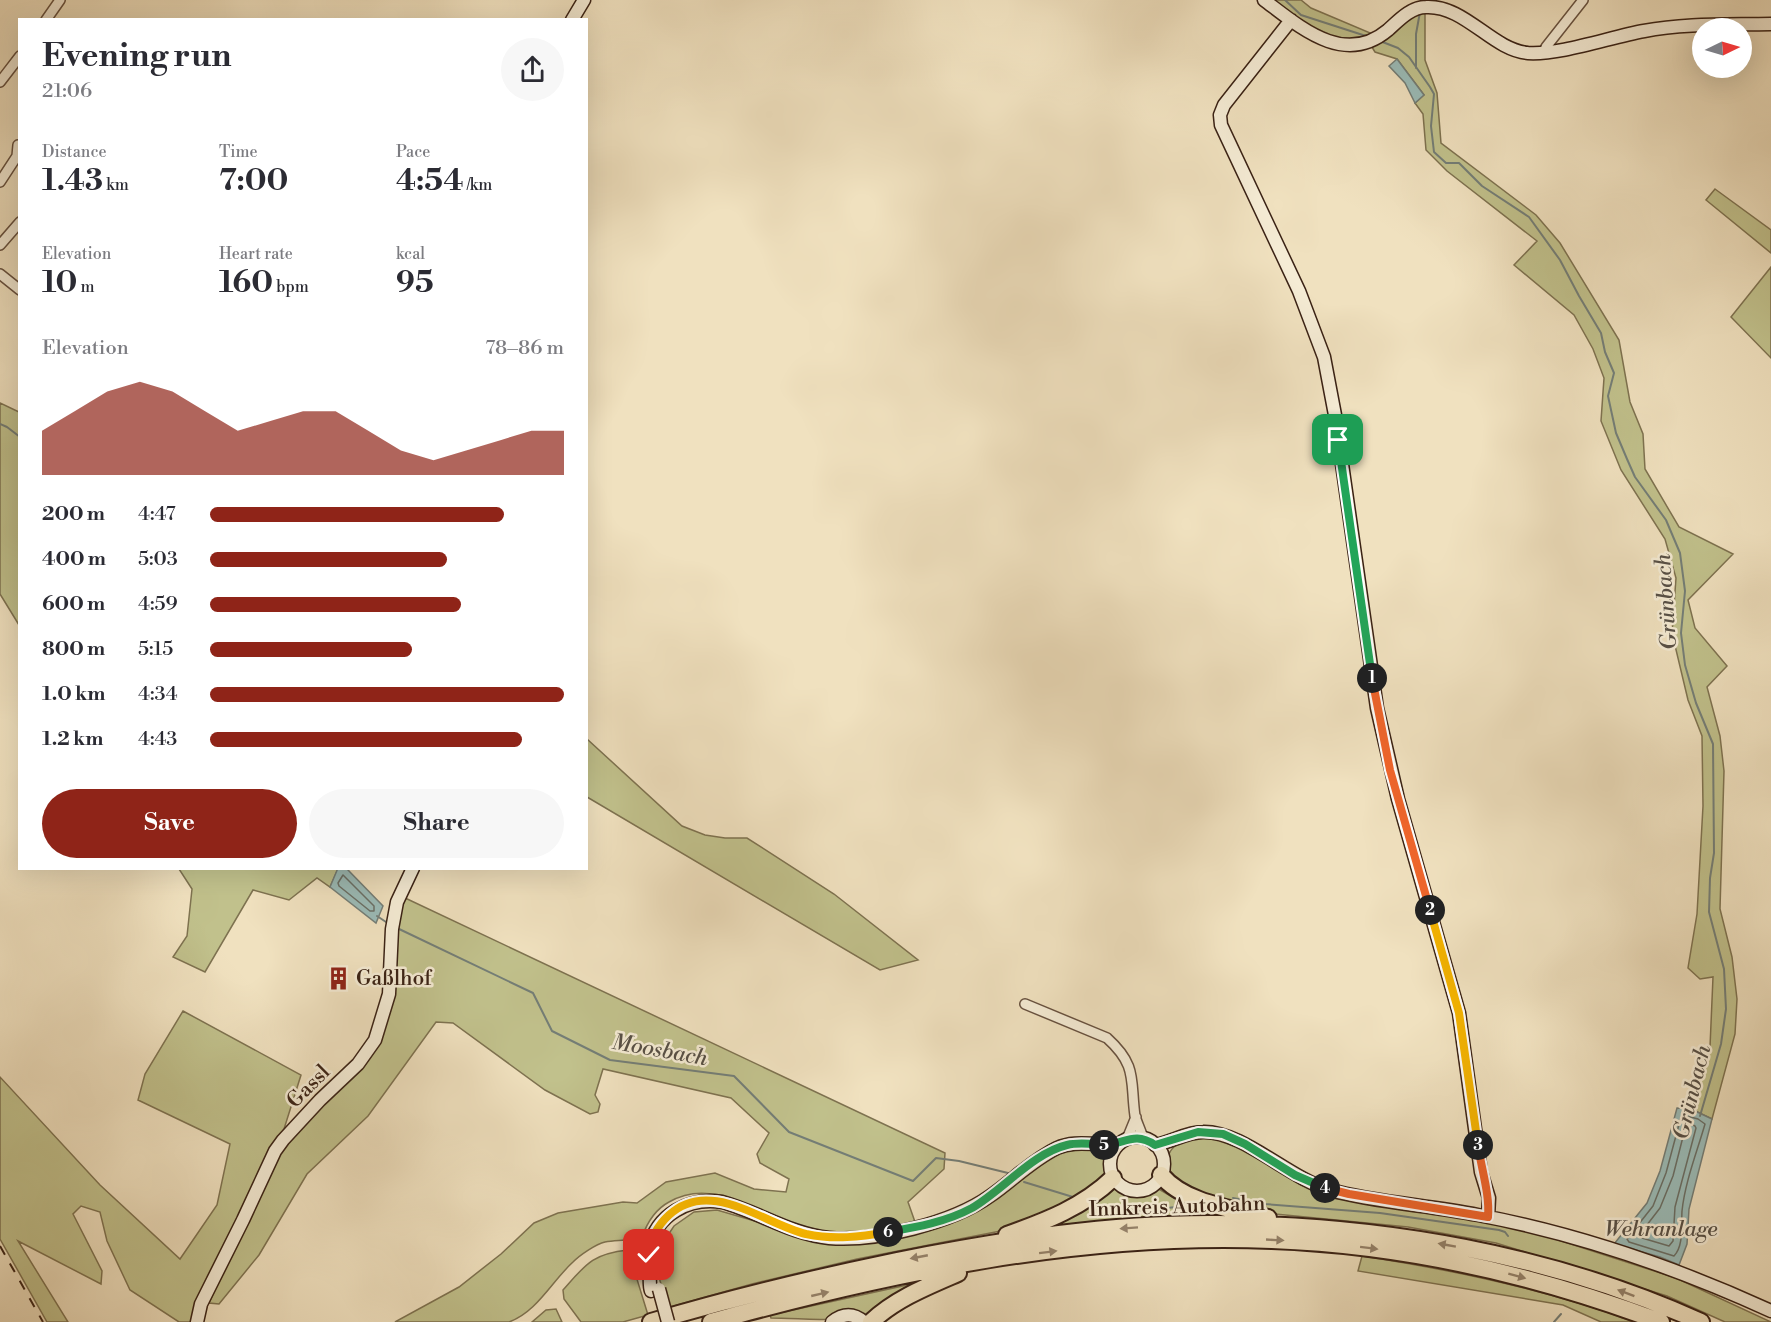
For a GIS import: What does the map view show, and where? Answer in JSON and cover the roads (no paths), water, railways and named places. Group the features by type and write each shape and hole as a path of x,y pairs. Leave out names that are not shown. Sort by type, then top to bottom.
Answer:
{"highway":[{"path":"1162,1167 1175,1187 1215,1205 1300,1227"},
{"path":"977,1246 1056,1217 1099,1192 1113,1178"},
{"name":"Innkreis Autobahn","path":"651,1322 813,1279 977,1246 1089,1231 1217,1224 1300,1227 1396,1236 1512,1258 1614,1288 1701,1322"},
{"name":"Innkreis Autobahn","path":"711,1322 855,1286 990,1260 1155,1240 1273,1240 1368,1248 1449,1260 1510,1274 1609,1303 1661,1322"},
{"path":"871,1322 908,1295 990,1260"}],"street":[{"path":"47,18 60,0"},
{"path":"573,18 584,0"},
{"path":"1264,0 1313,35 1330,42 1349,45 1378,38 1421,8 1437,7 1457,15 1512,48 1529,53 1545,52 1667,27 1771,24"},
{"path":"1545,52 1546,47 1583,0"},
{"path":"1291,20 1224,105 1220,120 1229,146 1306,307 1324,357 1335,415 1377,708 1398,799 1459,1013 1481,1172 1489,1198 1488,1217"},
{"path":"0,82 18,59"},
{"path":"0,182 17,156 18,145"},
{"path":"0,245 18,224"},
{"path":"0,274 18,288"},
{"name":"Gassl","path":"197,1322 201,1304 275,1151 320,1100 358,1064 375,1040 389,994 393,926 397,902 412,870"},
{"path":"1025,1004 1107,1038 1123,1055 1132,1076 1136,1117 1143,1138"},
{"path":"1136,1117 1110,1159 1113,1178 1124,1189 1140,1191 1154,1185 1175,1140"},
{"path":"1155,1145 1198,1132 1223,1134 1245,1144 1295,1175 1329,1189 1538,1228 1637,1257 1709,1283 1771,1311"},
{"path":"659,1322 650,1270 649,1248 657,1228 672,1212 690,1203 722,1202 788,1229 819,1236 860,1237 924,1226 957,1215 989,1197 1057,1148 1069,1144 1095,1144 1143,1138 1155,1145 1162,1167"},
{"path":"1095,1144 1110,1159"},
{"path":"655,1290 668,1322"},
{"path":"832,1322 839,1317 853,1315 864,1322"}],"water":[{"path":"1397,59 1424,95 1415,103 1405,83 1389,66"},
{"path":"337,870 348,870 383,906 376,923 330,887"},
{"name":"Wehranlage","path":"1677,1108 1691,1109 1712,1119 1689,1209 1687,1244 1679,1265 1614,1244 1647,1203 1660,1171"}],"waterway":[{"name":"Grünbach","path":"1285,0 1301,15 1366,36"},
{"path":"1416,68 1416,34 1420,12"},
{"name":"Grünbach","path":"1380,41 1398,48 1409,57 1434,94 1431,126 1434,152 1446,163 1459,163 1482,186 1529,217 1560,260 1601,333 1605,352 1614,373 1608,396 1616,433 1635,477 1666,520 1680,553 1685,591 1681,633 1685,665 1696,703 1713,744 1714,853 1710,878 1709,912 1724,969 1726,1009 1721,1044 1700,1116"},
{"name":"Moosbach","path":"0,424 18,435"},
{"name":"Moosbach","path":"377,916 389,924"},
{"name":"Moosbach","path":"397,928 533,993 552,1031 610,1060 734,1076 789,1132 913,1181 936,1158 1008,1173"},
{"name":"Moosbach","path":"1024,1182 1073,1197"},
{"name":"Moosbach","path":"1233,1198 1264,1204 1380,1213 1499,1230 1508,1236"},
{"name":"Moosbach","path":"1097,1205 1140,1211 1176,1207"},
{"path":"1554,1322 1561,1314"}],"railway":[{"path":"0,1246 43,1322"}],"place":[{"name":"Gaßlhof","path":"338,978"}]}
